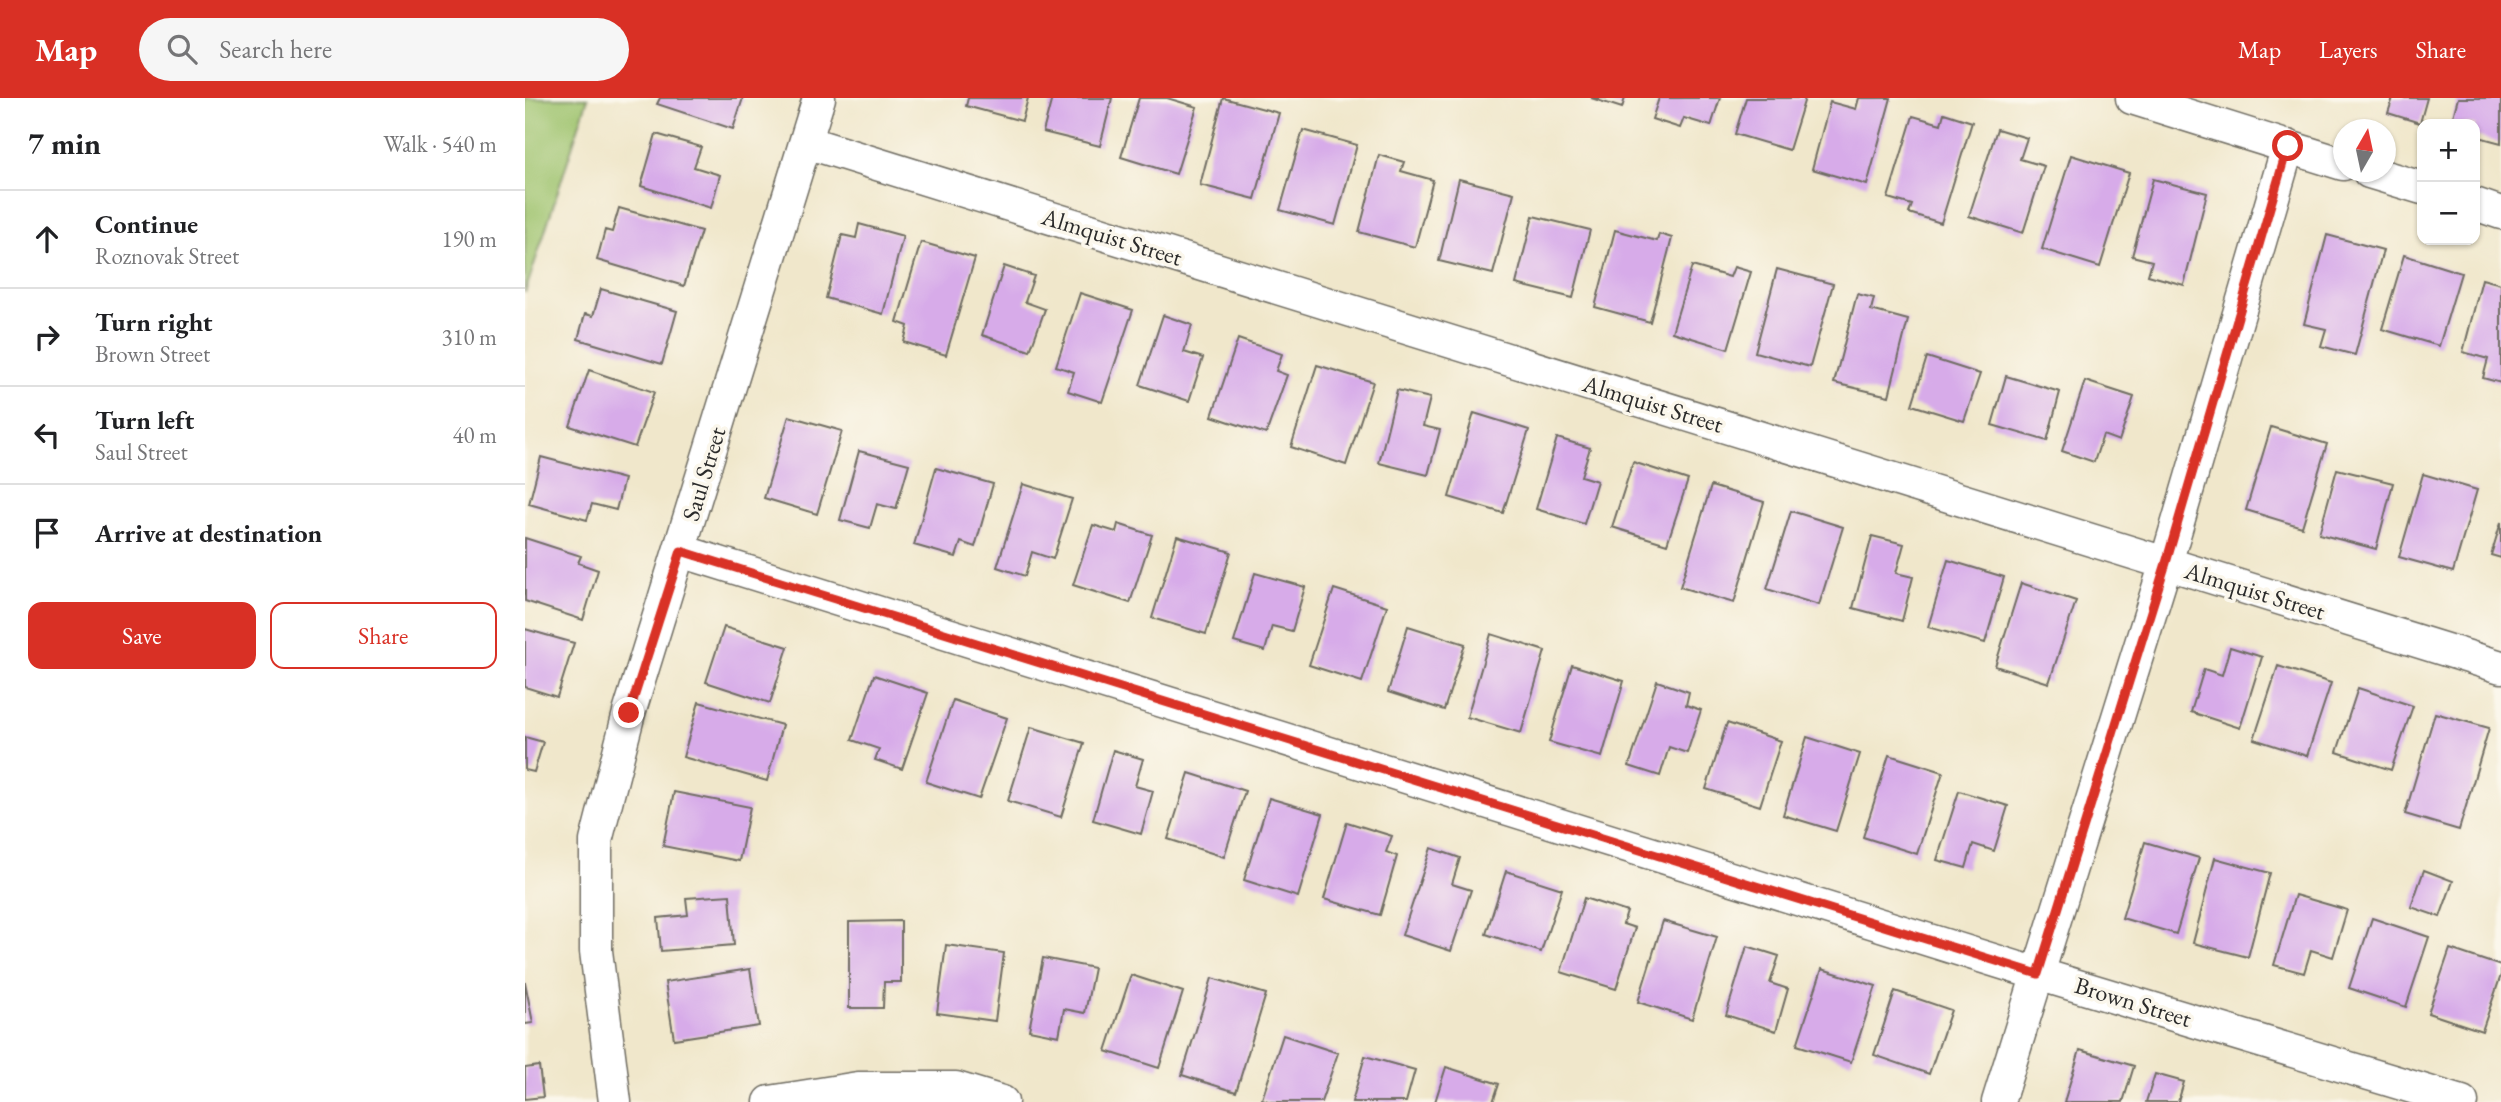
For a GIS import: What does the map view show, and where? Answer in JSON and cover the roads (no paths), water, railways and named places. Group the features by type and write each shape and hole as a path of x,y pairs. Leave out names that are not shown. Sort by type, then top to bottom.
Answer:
{"street":[{"name":"Saul Street","path":"615,1102 596,951 596,841 629,713 819,98"},
{"path":"2132,98 2333,160"},
{"name":"Almquist Street","path":"806,142 2501,667"},
{"path":"1998,1102 2166,563 2288,146"},
{"path":"2396,180 2417,186"},
{"path":"2480,206 2501,213"},
{"name":"Brown Street","path":"681,551 2038,974 2462,1102"},
{"path":"770,1102 858,1088 956,1088 1002,1102"}]}
